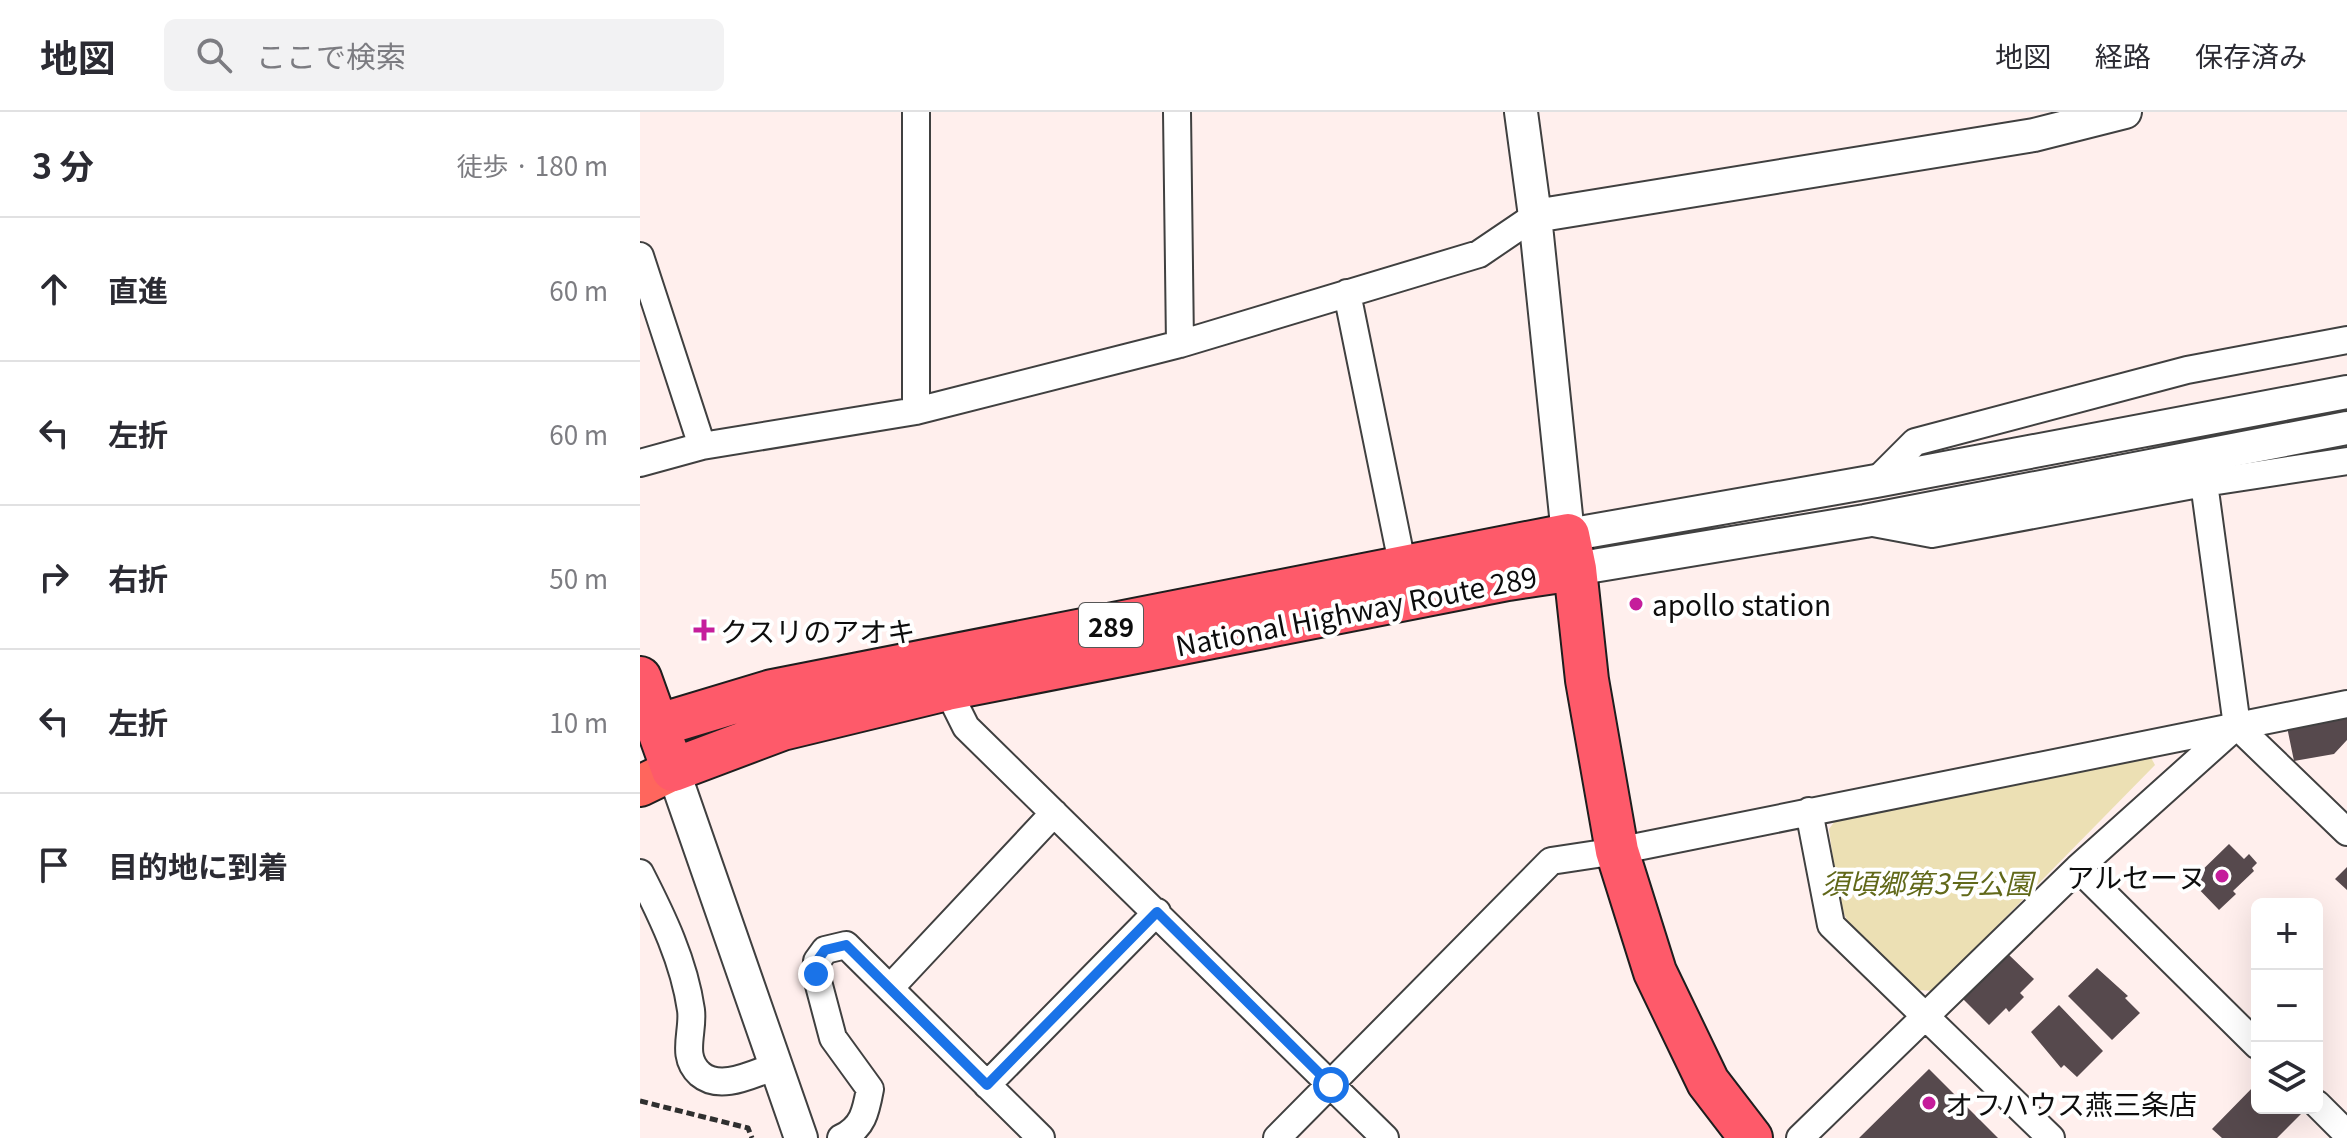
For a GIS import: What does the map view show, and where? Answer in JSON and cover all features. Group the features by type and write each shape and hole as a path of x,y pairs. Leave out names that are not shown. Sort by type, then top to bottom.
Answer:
{"highway":[{"name":"National Highway Route 289","path":"648,731 772,691 1403,568 1571,552"},
{"name":"National Highway Route 289","path":"657,778 782,729 947,689 1508,579 1571,552"},
{"name":"National Highway Route 289","path":"1571,552 1587,680 1617,851 1655,972 1708,1082 1751,1138"},
{"path":"640,678 657,778"}],"street":[{"path":"916,112 916,411"},
{"path":"1177,112 1180,344"},
{"path":"1521,112 1571,552"},
{"path":"640,463 702,446 916,411 1180,344 1479,254 1535,216 2033,123 2125,112"},
{"path":"640,256 702,446"},
{"path":"1347,293 1403,568"},
{"path":"1876,481 1915,442 2187,370 2347,340"},
{"path":"1571,552 1876,481 2347,392"},
{"path":"1571,552 1865,521 2347,428"},
{"path":"1865,521 1932,534 2204,483 2347,461"},
{"path":"2204,483 2237,726 2347,832"},
{"path":"947,689 966,727 1385,1138"},
{"path":"1277,1138 1551,861 1617,851 2347,704"},
{"path":"1800,1138 2078,868 2237,726"},
{"path":"657,778 776,1066 801,1138"},
{"path":"1809,811 1831,925 2051,1138"},
{"path":"890,988 1054,813"},
{"path":"2078,868 2254,1042"},
{"path":"640,873 677,950 692,1012 688,1056 701,1075 724,1083 776,1066"},
{"path":"987,1085 1157,912"},
{"path":"841,1138 853,1133 865,1113 870,1089 833,1038 816,974 817,961 825,950 846,945 1041,1138"},
{"path":"2323,1110 2347,1134"}],"path":[{"path":"640,1101 748,1128 752,1138"}],"green space":[{"name":"須頃郷第3号公園","path":"2149,754 2155,765 1933,991 1918,990 1847,920 1839,904 1829,829 1837,818"}],"building":[{"path":"2347,715 2347,740 2334,754 2294,761 2287,727"},
{"name":"アルセーヌ","path":"2229,844 2244,859 2249,854 2257,863 2252,868 2254,871 2233,891 2236,894 2219,910 2191,881"},
{"path":"2347,867 2347,890 2335,879"},
{"path":"2008,954 2034,979 2020,993 2024,997 2009,1012 2006,1008 1989,1025 1963,999"},
{"path":"2097,968 2128,996 2125,998 2140,1013 2112,1040 2068,996"},
{"path":"2059,1005 2103,1051 2077,1077 2064,1065 2061,1068 2031,1032"},
{"name":"オフハウス燕三条店","path":"1929,1069 1998,1138 1859,1138"},
{"path":"2251,1089 2251,1114 2301,1114 2277,1138 2222,1138 2212,1129"}],"place":[{"name":"apollo station","path":"1636,604"},
{"name":"クスリのアオキ","path":"704,630"},
{"name":"アルセーヌ","path":"2222,876"},
{"name":"オフハウス燕三条店","path":"1929,1103"}],"route":[{"path":"816,974 817,961 825,950 846,945 987,1085 1157,912 1331,1085"}]}
